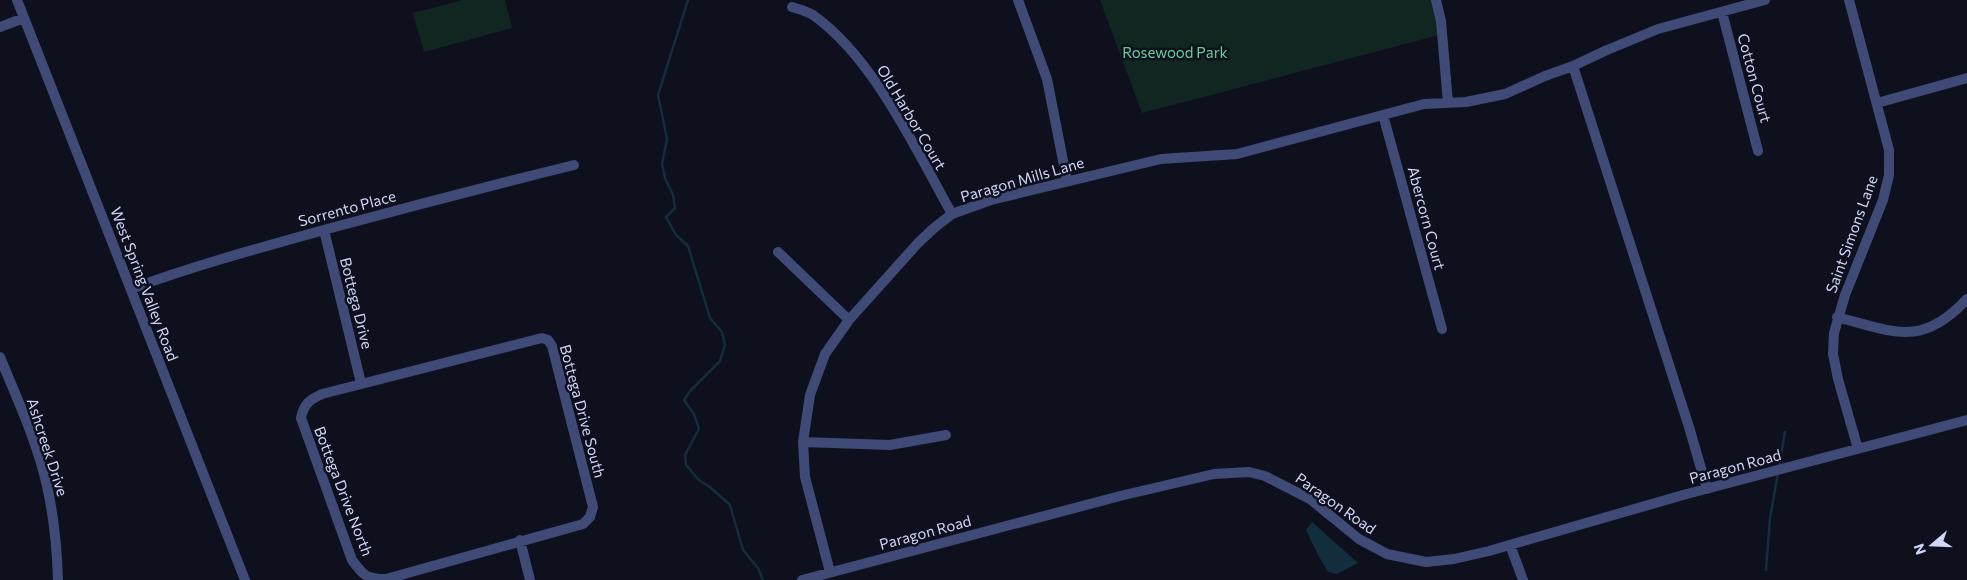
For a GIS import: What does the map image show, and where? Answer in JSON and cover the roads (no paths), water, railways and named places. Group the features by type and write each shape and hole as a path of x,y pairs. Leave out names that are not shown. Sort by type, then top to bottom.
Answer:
{"street":[{"name":"West Spring Valley Road","path":"16,0 245,580"},
{"path":"1018,0 1047,79 1067,181"},
{"path":"1436,0 1441,21 1448,103"},
{"name":"Paragon Mills Lane","path":"830,572 805,477 803,442 810,395 825,354 849,320 918,243 952,214 991,200 1160,159 1237,154 1424,104 1466,102 1505,94 1658,29 1765,0"},
{"name":"Saint Simons Lane","path":"1849,0 1889,150 1888,175 1883,200 1837,317 1834,333 1833,354 1858,449"},
{"name":"Old Harbor Court","path":"792,6 812,14 836,35 862,64 896,113 952,214"},
{"name":"Cotton Court","path":"1722,12 1758,151"},
{"path":"0,27 24,18"},
{"path":"1573,66 1689,427 1707,489"},
{"path":"1878,103 1967,78"},
{"name":"Abercorn Court","path":"1384,115 1442,329"},
{"name":"Sorrento Place","path":"131,289 183,270 324,230 574,165"},
{"name":"Bottega Drive","path":"324,230 361,383"},
{"path":"778,252 849,320"},
{"path":"1837,317 1904,333 1923,330 1952,315 1967,299"},
{"name":"Bottega Drive South","path":"361,383 542,338 548,340 552,346 593,507 590,518 583,524 520,540"},
{"name":"Ashcreek Drive","path":"0,357 29,430 46,484 55,534 58,580"},
{"name":"Bottega Drive North","path":"361,383 322,394 310,400 303,407 301,418 352,560 362,575 373,579 386,579 520,540"},
{"name":"Paragon Road","path":"802,580 1120,496 1206,475 1228,472 1255,473 1284,484 1318,505 1359,539 1387,554 1426,562 1454,559 1967,420"},
{"path":"803,442 890,445 946,436"},
{"path":"520,540 530,580"},
{"path":"1510,545 1523,580"}],"water":[{"path":"1312,522 1358,563 1337,574 1328,572 1306,530"}],"waterway":[{"path":"688,0 658,95 667,139 662,164 665,178 673,195 675,208 666,217 676,235 688,246 710,318 722,332 725,345 720,361 691,390 684,400 694,414 699,429 685,455 686,465 699,480 730,505 743,550 758,568 763,580"},
{"path":"1779,468 1785,432"},
{"path":"1766,570 1770,518 1778,473"}],"park label":[{"name":"Rosewood Park","path":"1175,52"}]}
